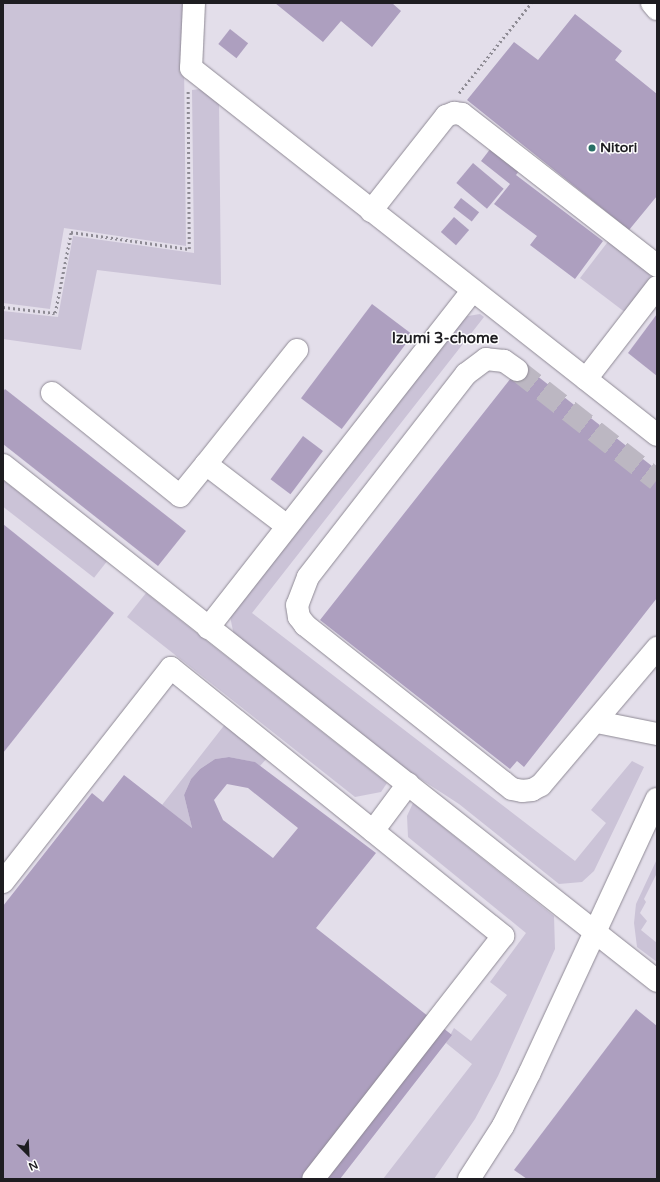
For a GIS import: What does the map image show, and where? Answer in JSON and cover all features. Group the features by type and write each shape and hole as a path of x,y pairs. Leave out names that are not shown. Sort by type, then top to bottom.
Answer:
{"main road":[{"path":"194,3 191,68 657,435"},
{"path":"652,3 657,9"},
{"path":"371,211 446,116 454,113 462,114 657,266"},
{"path":"586,379 657,287"},
{"path":"208,628 474,290"},
{"path":"52,394 180,496 297,350"},
{"path":"517,370 504,361 486,359 466,374 308,577 297,605 299,617 305,625 512,789 532,790 541,785 597,722 657,648"},
{"path":"206,464 287,526"},
{"path":"3,465 657,981"},
{"path":"3,882 171,668 336,812 373,831 503,936 313,1179"},
{"path":"597,722 657,734"},
{"path":"373,831 408,784"},
{"path":"469,1179 515,1104 596,933 657,798"}],"path":[{"path":"454,113 457,96 531,3"},
{"path":"3,307 54,313 71,232 189,249 188,88 191,68"}],"shaded area":[{"path":"3,3 187,3 184,61 186,246 64,228 50,309 3,303"},
{"path":"200,89 219,102 221,285 97,270 81,350 3,339 3,311 58,317 73,236 194,253 192,90"},
{"path":"610,239 650,271 651,280 626,313 580,278"},
{"path":"480,314 484,317 252,613 575,861 606,823 591,810 632,761 644,767 594,871 582,882 559,884 459,804 399,765 234,636 230,616 462,317"},
{"path":"3,480 107,561 94,578 3,507"},
{"path":"146,593 387,783 381,792 355,797 127,617"},
{"path":"226,723 268,757 260,766 254,762 229,757 215,759 200,769 191,779 184,795 192,828 162,805"},
{"path":"413,803 554,916 555,949 498,1076 475,1119 434,1179 383,1179 472,1064 446,1043 454,1028 471,1041 507,995 490,982 526,933 408,837 407,816"},
{"path":"657,859 657,873 644,899 646,902 640,913 647,921 641,930 657,943 657,962 637,947 634,923 636,904"}],"building":[{"path":"275,3 392,3 401,11 372,47 341,21 323,42"},
{"name":"Nitori","path":"575,14 622,51 615,60 657,94 657,196 629,230 467,100 514,42 538,60"},
{"path":"230,29 248,43 236,58 218,44"},
{"path":"494,144 522,167 516,175 603,241 575,279 530,245 537,236 494,204 510,184 481,161"},
{"path":"473,163 504,189 487,209 456,183"},
{"path":"461,198 479,212 472,222 454,207"},
{"path":"454,217 469,230 456,245 441,232"},
{"path":"372,304 413,335 342,429 301,398"},
{"path":"657,314 657,376 628,353"},
{"path":"522,364 657,470 657,598 524,767 517,761 510,769 320,620"},
{"path":"5,389 186,531 158,566 3,444 3,392"},
{"path":"303,436 323,451 290,494 271,479"},
{"path":"3,524 114,613 3,753"},
{"path":"229,757 255,762 376,853 316,928 452,1035 340,1179 3,1179 3,906 92,793 103,802 124,775 192,828 184,795 191,779 200,769 215,759","holes":["227,784 248,788 298,828 273,858 223,820 214,800"]},
{"path":"636,1009 657,1026 657,1179 527,1179 514,1170"}],"tunnel":[{"path":"517,370 657,480"}],"place":[{"name":"Nitori","path":"592,148"}],"district":[{"name":"Izumi 3-chome","path":"445,339"}]}
